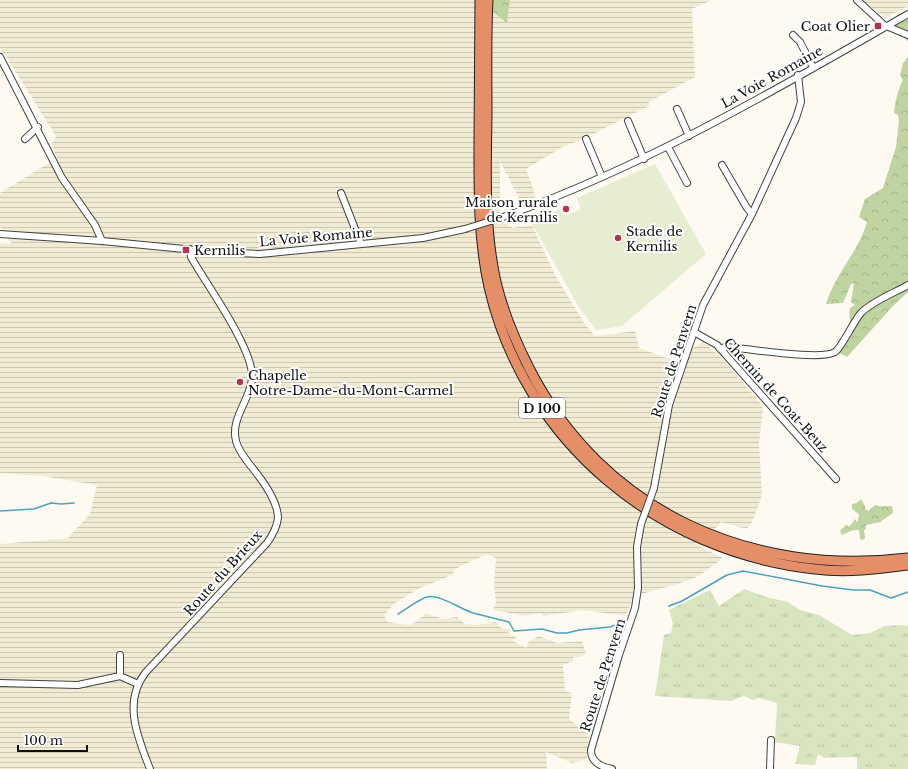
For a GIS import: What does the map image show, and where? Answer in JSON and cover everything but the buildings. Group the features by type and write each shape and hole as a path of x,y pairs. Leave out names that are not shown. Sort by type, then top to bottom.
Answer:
{"highway":[{"name":"D 100","path":"480,0 479,196 481,236 486,271 495,309 512,353 533,393 559,431 596,471 640,507 678,529 720,547 758,559 816,570 860,570 908,565"},
{"name":"D 100","path":"488,0 486,188 491,256 499,294 516,343 534,379 554,412 592,456 624,485 660,509 705,533 747,547 805,559 863,562 908,558"}],"street":[{"path":"858,0 886,26 908,35"},
{"name":"La Voie Romaine","path":"0,234 102,241 234,254 264,254 431,237 465,229 500,218 561,190 602,177 644,159 689,136 908,14"},
{"path":"793,35 800,42 813,67"},
{"path":"0,56 38,127 62,178 101,234 102,241"},
{"name":"Route de Penvern","path":"612,769 598,764 592,758 591,750 619,655 635,608 638,588 637,547 641,524 654,488 660,465 666,416 694,332 711,288 752,214 796,118 801,102 798,76"},
{"path":"792,79 800,90"},
{"path":"677,109 689,136"},
{"path":"628,121 644,159"},
{"path":"25,139 38,127"},
{"path":"586,139 602,177"},
{"path":"668,147 687,183"},
{"path":"722,165 752,214"},
{"path":"340,193 361,244"},
{"name":"Route du Brieux","path":"150,769 140,743 134,719 134,695 138,684 146,672 267,543 272,535 278,518 275,506 265,485 241,452 236,440 239,415 252,382 250,363 242,342 191,257 190,249"},
{"path":"720,349 725,347 808,355 835,352 854,322 864,310 908,285"},
{"name":"Chemin de Coat-Beuz","path":"694,332 720,349 836,479"},
{"path":"120,655 120,676"},
{"path":"0,683 78,685 120,676 138,684"},
{"path":"770,769 771,740"}],"shaded area":[{"path":"0,0 493,0 492,11 507,23 510,0 712,0 692,9 695,77 649,102 649,106 583,139 562,147 526,169 536,197 522,204 500,161 500,220 513,228 532,225 555,275 584,323 595,336 635,331 639,348 686,365 693,348 703,342 721,357 763,406 759,444 762,496 752,522 747,529 721,522 700,547 723,558 699,576 678,584 634,596 625,616 583,610 544,616 539,613 526,616 493,610 496,602 494,585 496,558 487,554 455,569 452,575 420,588 395,603 385,614 385,618 388,622 409,625 416,622 426,613 443,619 457,617 465,624 476,625 496,622 501,628 510,629 508,633 517,638 513,641 526,648 529,641 539,636 557,643 582,641 586,652 581,657 573,657 573,661 563,665 565,691 572,693 569,719 589,735 587,759 572,763 546,752 547,769 0,769 0,544 68,538 90,514 97,485 42,476 0,473 0,243 12,244 0,227 0,193 57,158 52,143 56,136 0,47"},
{"path":"863,0 908,0 908,6 885,18"}],"green space":[{"path":"493,0 510,0 507,23 492,11"},
{"path":"908,16 908,41 894,27 895,23"},
{"path":"908,57 908,292 893,306 847,357 839,353 850,333 850,308 855,305 851,302 854,283 851,284 843,303 826,304 835,283 863,233 867,222 859,217 865,199 883,188 896,147 899,121 898,115 894,113 894,109 898,91 903,80 900,75 903,63"},
{"name":"Stade de Kernilis","path":"655,164 706,254 622,326 596,330 580,309 531,222 561,209 565,216 581,209 577,198"},
{"path":"861,499 865,509 868,511 875,505 892,506 893,513 880,522 866,525 866,529 864,530 865,538 863,540 860,539 859,530 853,530 842,535 840,531 846,525 849,527 855,519 857,522 858,521 859,514 852,509 852,504 857,503"},
{"path":"744,589 766,597 788,602 800,610 819,615 852,635 870,633 884,626 908,626 908,769 857,769 857,757 824,758 818,754 815,765 795,764 800,746 775,742 777,703 759,698 753,700 744,696 731,701 655,696 664,635 671,633 673,623 669,610 710,590 719,606"}],"waterway":[{"path":"0,511 34,509 51,503 74,503"},
{"path":"669,606 682,601 727,575 743,571 822,586 853,590 870,590 891,598 908,592"},
{"path":"398,614 421,600 427,597 432,597 444,600 473,613 509,622 514,631 542,629 557,633 567,633 579,630 610,627 618,624"}],"place":[{"name":"Coat Olier","path":"878,26"},
{"name":"Maison rurale de Kernilis","path":"566,209"},
{"name":"Stade de Kernilis","path":"618,238"},
{"name":"Kernilis","path":"186,250"},
{"name":"Chapelle Notre-Dame-du-Mont-Carmel","path":"240,382"}]}
